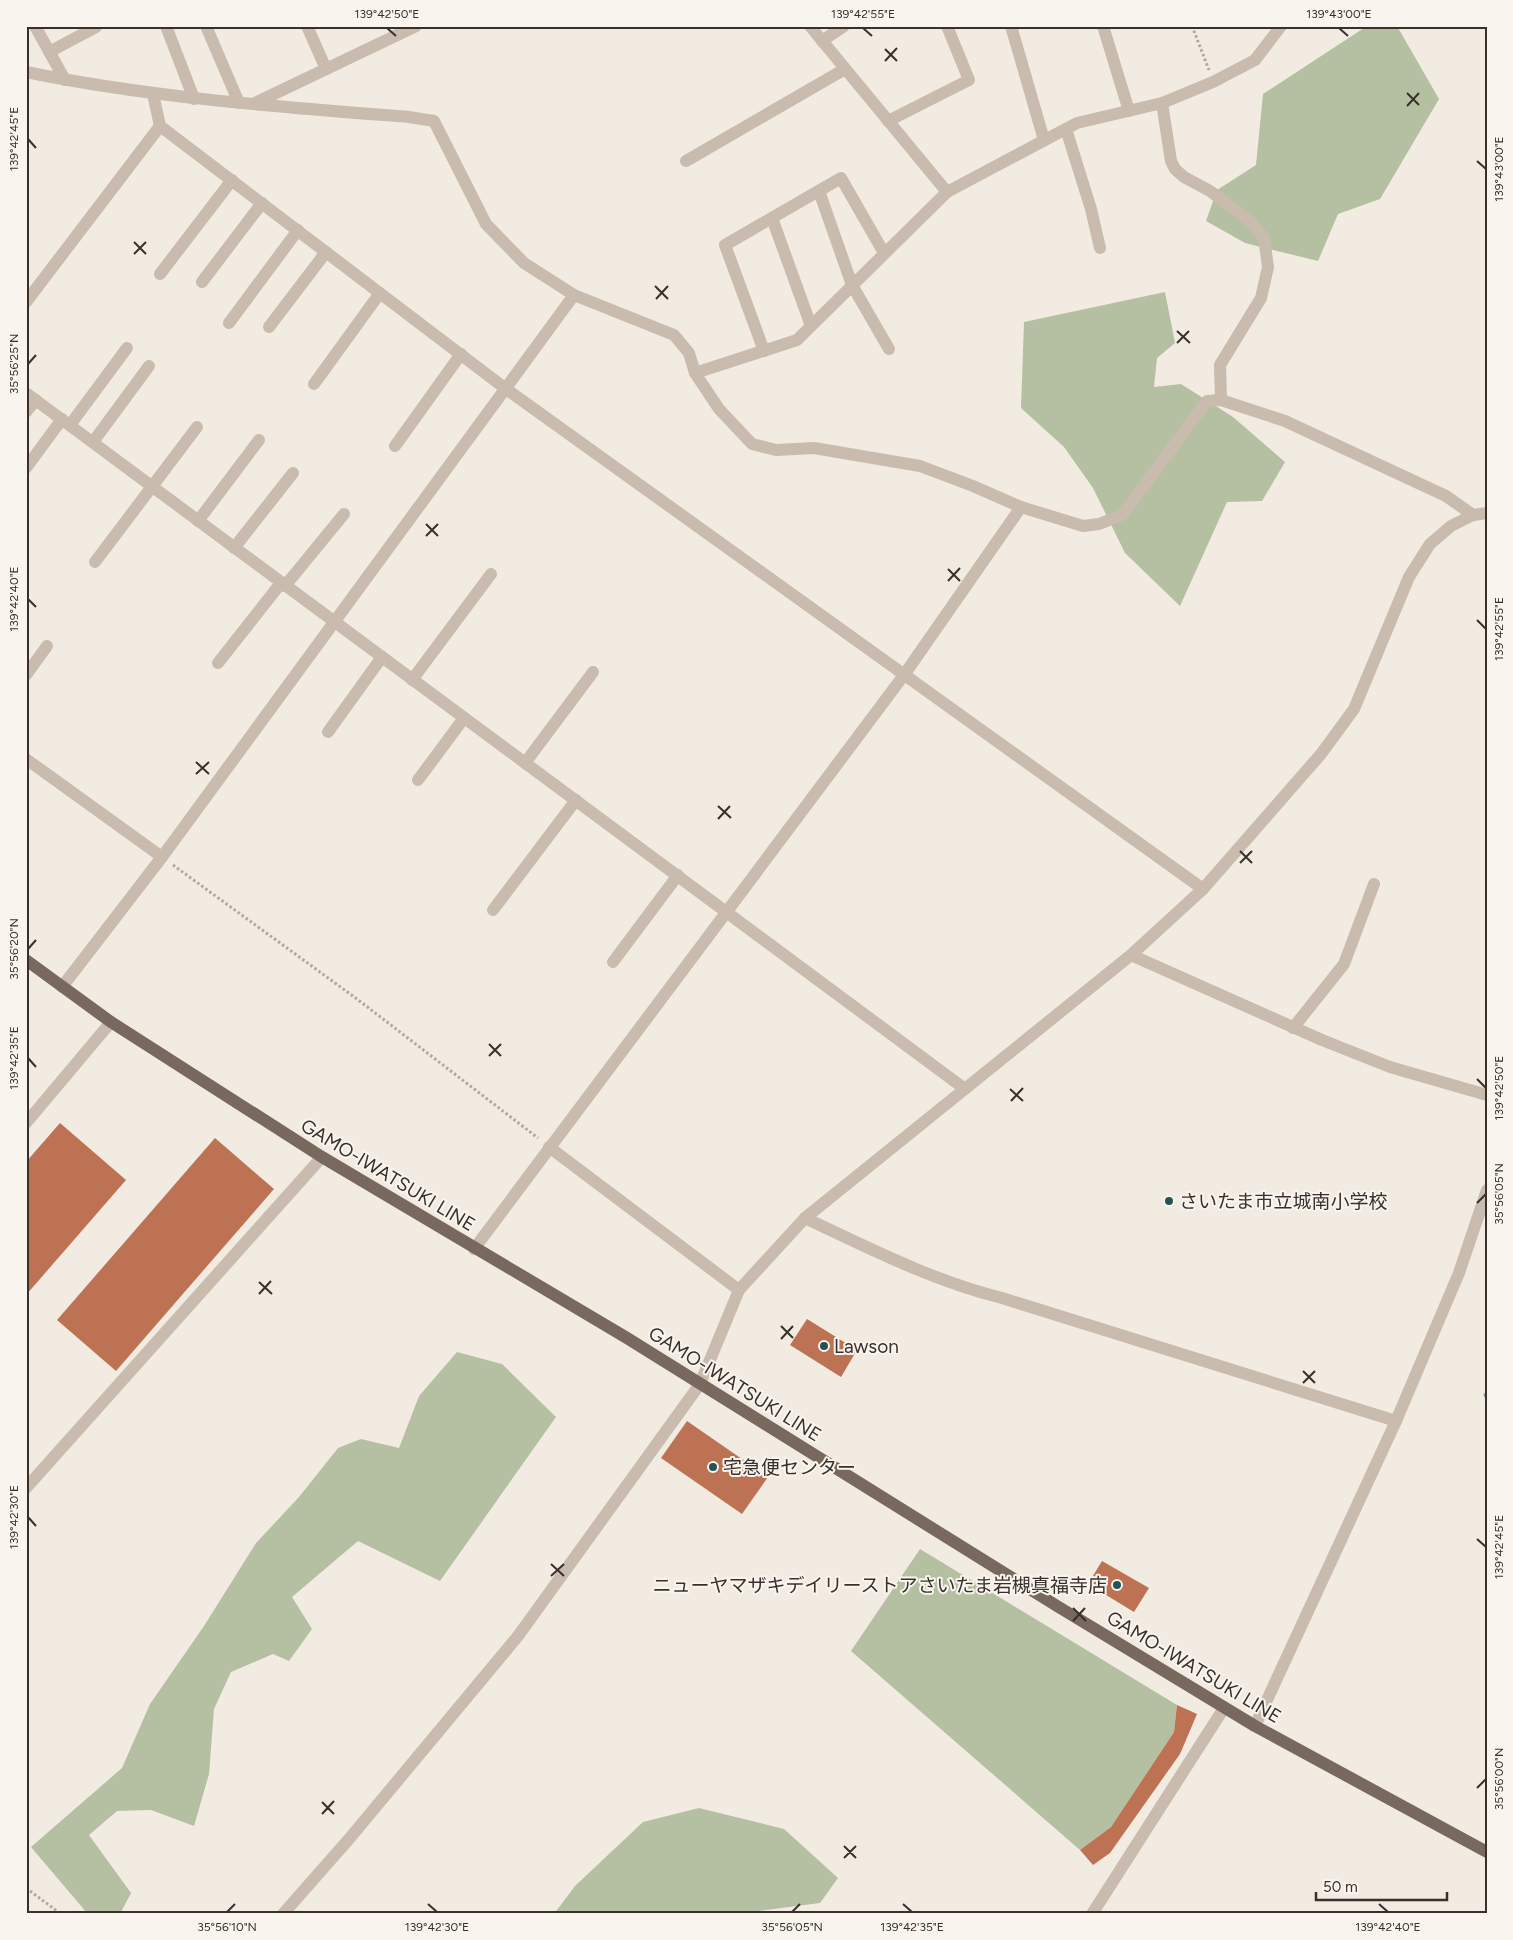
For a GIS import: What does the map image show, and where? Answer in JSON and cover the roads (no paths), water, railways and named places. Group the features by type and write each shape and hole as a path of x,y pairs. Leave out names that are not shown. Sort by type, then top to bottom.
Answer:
{"main road":[{"name":"GAMO-IWATSUKI LINE","path":"26,960 111,1022 322,1157 627,1338 1224,1708 1487,1852"}],"street":[{"path":"35,26 65,80"},
{"path":"166,26 194,98"},
{"path":"206,26 245,104"},
{"path":"307,26 326,69"},
{"path":"245,104 326,69 416,26"},
{"path":"810,26 946,192"},
{"path":"822,41 844,26"},
{"path":"888,121 969,80 947,26"},
{"path":"1011,26 1044,140"},
{"path":"1103,26 1129,111"},
{"path":"694,373 797,340 946,192 1077,123 1162,103 1213,82 1255,60 1281,26"},
{"path":"49,52 96,27"},
{"path":"686,160 845,69"},
{"path":"28,76 153,94 245,104 409,117 434,122 486,224 524,264 574,295 674,335 689,352 694,373 719,409 752,444 776,450 814,448 920,466 1021,507 1083,526 1099,524 1122,515 1206,401 1222,400 1285,421 1446,496 1473,515"},
{"path":"153,94 160,126 506,389 1203,889"},
{"path":"1162,103 1171,161 1175,169 1184,177 1210,191 1251,222 1264,238 1268,267 1261,298 1220,365 1222,400"},
{"path":"26,302 160,126"},
{"path":"1066,129 1091,209 1100,248"},
{"path":"764,351 724,245 842,178 884,252"},
{"path":"160,274 232,180"},
{"path":"819,191 852,285 889,349"},
{"path":"202,282 262,203"},
{"path":"772,218 811,326"},
{"path":"229,322 298,230"},
{"path":"269,327 326,252"},
{"path":"314,384 380,293"},
{"path":"62,987 162,857 574,295"},
{"path":"26,468 127,348"},
{"path":"395,446 461,354"},
{"path":"93,442 149,366"},
{"path":"26,412 31,396 965,1089"},
{"path":"96,562 197,427"},
{"path":"198,521 259,440"},
{"path":"234,548 293,473"},
{"path":"474,1248 904,675 1021,507"},
{"path":"283,1914 349,1839 518,1636 700,1384 739,1290 805,1218 1131,955 1203,889 1338,732 1354,708 1409,577 1430,544 1451,526 1473,515 1487,513"},
{"path":"218,663 344,514"},
{"path":"412,680 491,574"},
{"path":"26,675 48,646"},
{"path":"328,732 382,657"},
{"path":"525,763 593,672"},
{"path":"418,780 464,718"},
{"path":"26,759 162,857"},
{"path":"493,910 576,800"},
{"path":"613,962 678,875"},
{"path":"1293,1028 1344,964 1374,884"},
{"path":"1131,955 1293,1028 1390,1067 1487,1095"},
{"path":"26,1123 111,1022"},
{"path":"549,1147 739,1290"},
{"path":"26,1488 322,1157"},
{"path":"1255,1726 1396,1421 1460,1273 1487,1190"},
{"path":"805,1218 876,1252 967,1289 1021,1304 1396,1421"},
{"path":"1092,1914 1224,1708"}],"place":[{"name":"さいたま市立城南小学校","path":"1169,1201"},
{"name":"Lawson","path":"824,1346"},
{"name":"宅急便センター","path":"713,1467"},
{"name":"ニューヤマザキデイリーストアさいたま岩槻真福寺店","path":"1117,1585"}]}
